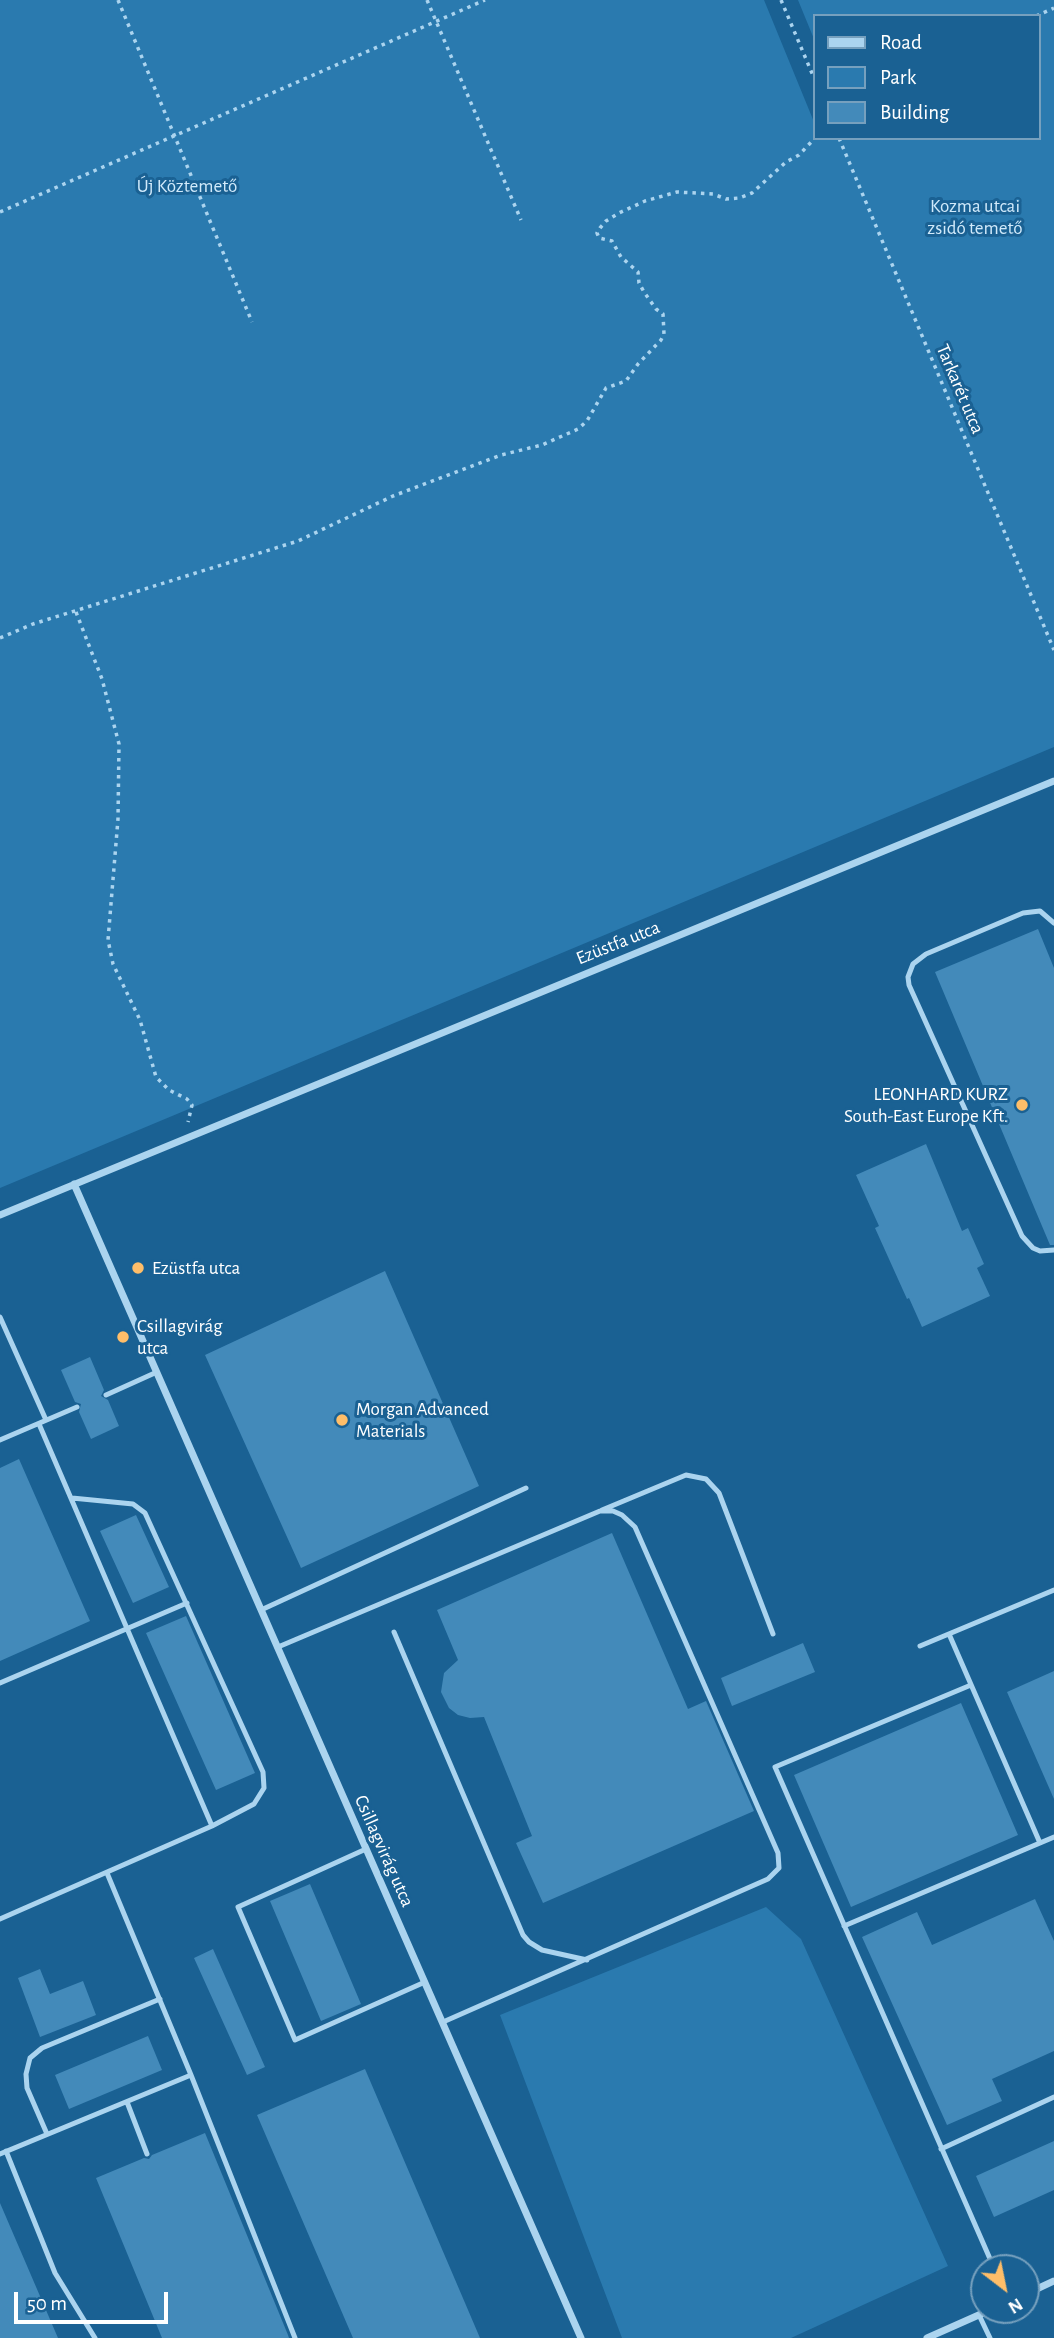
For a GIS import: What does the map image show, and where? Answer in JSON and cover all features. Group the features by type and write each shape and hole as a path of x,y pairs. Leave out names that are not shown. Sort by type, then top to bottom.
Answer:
{"street":[{"name":"Ezüstfa utca","path":"0,1215 1054,781"},
{"name":"Csillagvirág utca","path":"74,1184 581,2338"},
{"path":"927,2338 970,2319"}],"lane":[{"path":"1054,923 1040,911 1023,913 926,954 913,964 908,977 909,985 1022,1236 1033,1248 1040,1251 1054,1250"},
{"path":"0,1317 46,1420"},
{"path":"106,1395 157,1372"},
{"path":"0,1440 77,1407"},
{"path":"39,1423 212,1826"},
{"path":"278,1647 686,1475 706,1479 719,1493 773,1634"},
{"path":"261,1610 526,1488"},
{"path":"0,1919 212,1826 254,1804 264,1788 263,1772 145,1513 133,1504 72,1498"},
{"path":"443,2022 768,1879 774,1875 780,1860 635,1527 622,1515 613,1511 600,1511"},
{"path":"920,1646 1054,1590"},
{"path":"0,1683 187,1603"},
{"path":"394,1632 523,1935 542,1950 587,1960"},
{"path":"948,1634 1040,1843"},
{"path":"971,1685 775,1767 988,2254"},
{"path":"844,1926 1053,1839"},
{"path":"366,1849 238,1907 295,2040 425,1982"},
{"path":"107,1873 191,2075 295,2338"},
{"path":"47,2134 27,2088 26,2074 30,2059 42,2048 160,1999"},
{"path":"95,2338 55,2273 3,2153 191,2075"},
{"path":"942,2149 1054,2097"},
{"path":"127,2102 147,2154"}],"path":[{"path":"118,0 252,322"},
{"path":"427,0 521,220"},
{"path":"0,212 485,0"},
{"path":"781,0 813,76"},
{"path":"0,638 33,624 298,541 393,496 501,455 542,445 578,429 587,421 607,388 626,381 638,364 662,340 664,334 663,314 644,292 639,283 638,272 621,257 612,241 598,236 606,221 645,201 677,192 713,194 726,199 752,193 813,140"},
{"name":"Tarkarét utca","path":"840,140 1054,650"},
{"path":"76,612 102,680 119,744 118,819 107,940 113,964 140,1020 156,1077 169,1090 187,1099 192,1105 183,1139"}],"green space":[{"path":"0,0 764,0 813,120 813,140 1040,140 1040,14 813,14 813,37 798,0 1054,0 1054,747 0,1188"},
{"path":"766,1907 801,1939 948,2266 791,2338 622,2338 500,2015"}],"building":[{"name":"LEONHARD KURZ South-East Europe Kft.","path":"1038,929 1054,968 1054,1245 1050,1245 935,972"},
{"path":"926,1144 962,1231 968,1228 984,1264 977,1268 990,1296 922,1327 875,1228 879,1226 856,1175"},
{"name":"Morgan Advanced Materials","path":"385,1271 479,1486 301,1568 205,1355"},
{"path":"90,1357 104,1390 101,1396 108,1400 119,1426 91,1439 79,1412 81,1404 75,1402 61,1370"},
{"path":"19,1459 90,1621 0,1661 0,1468"},
{"path":"136,1515 169,1587 133,1603 100,1531"},
{"path":"612,1533 688,1709 706,1701 754,1811 543,1903 516,1843 532,1836 484,1717 458,1715 449,1708 441,1692 444,1673 458,1660 437,1610"},
{"path":"186,1616 255,1773 216,1790 146,1633"},
{"path":"803,1643 815,1672 732,1706 721,1678"},
{"path":"1054,1671 1054,1799 1007,1692"},
{"path":"961,1703 1018,1835 851,1907 794,1775"},
{"path":"310,1884 361,2004 321,2021 270,1901"},
{"path":"1035,1899 1054,1941 1054,2051 992,2079 1002,2101 947,2125 862,1937 917,1912 932,1945"},
{"path":"213,1949 265,2067 247,2075 194,1958"},
{"path":"40,1969 50,1994 83,1981 96,2015 40,2037 18,1978"},
{"path":"148,2036 162,2070 69,2109 55,2075"},
{"path":"365,2069 480,2338 353,2338 257,2115"},
{"path":"205,2133 289,2338 162,2338 96,2178 144,2158 149,2159 152,2155"},
{"path":"1054,2141 1054,2190 994,2217 976,2176"},
{"path":"0,2203 58,2338 0,2338"}],"place":[{"name":"LEONHARD KURZ South-East Europe Kft.","path":"1022,1105"},
{"name":"Ezüstfa utca","path":"138,1268"},
{"name":"Csillagvirág utca","path":"123,1337"},
{"name":"Morgan Advanced Materials","path":"342,1420"}],"park label":[{"name":"Új Köztemető","path":"187,186"},
{"name":"Kozma utcai zsidó temető","path":"975,217"}]}
